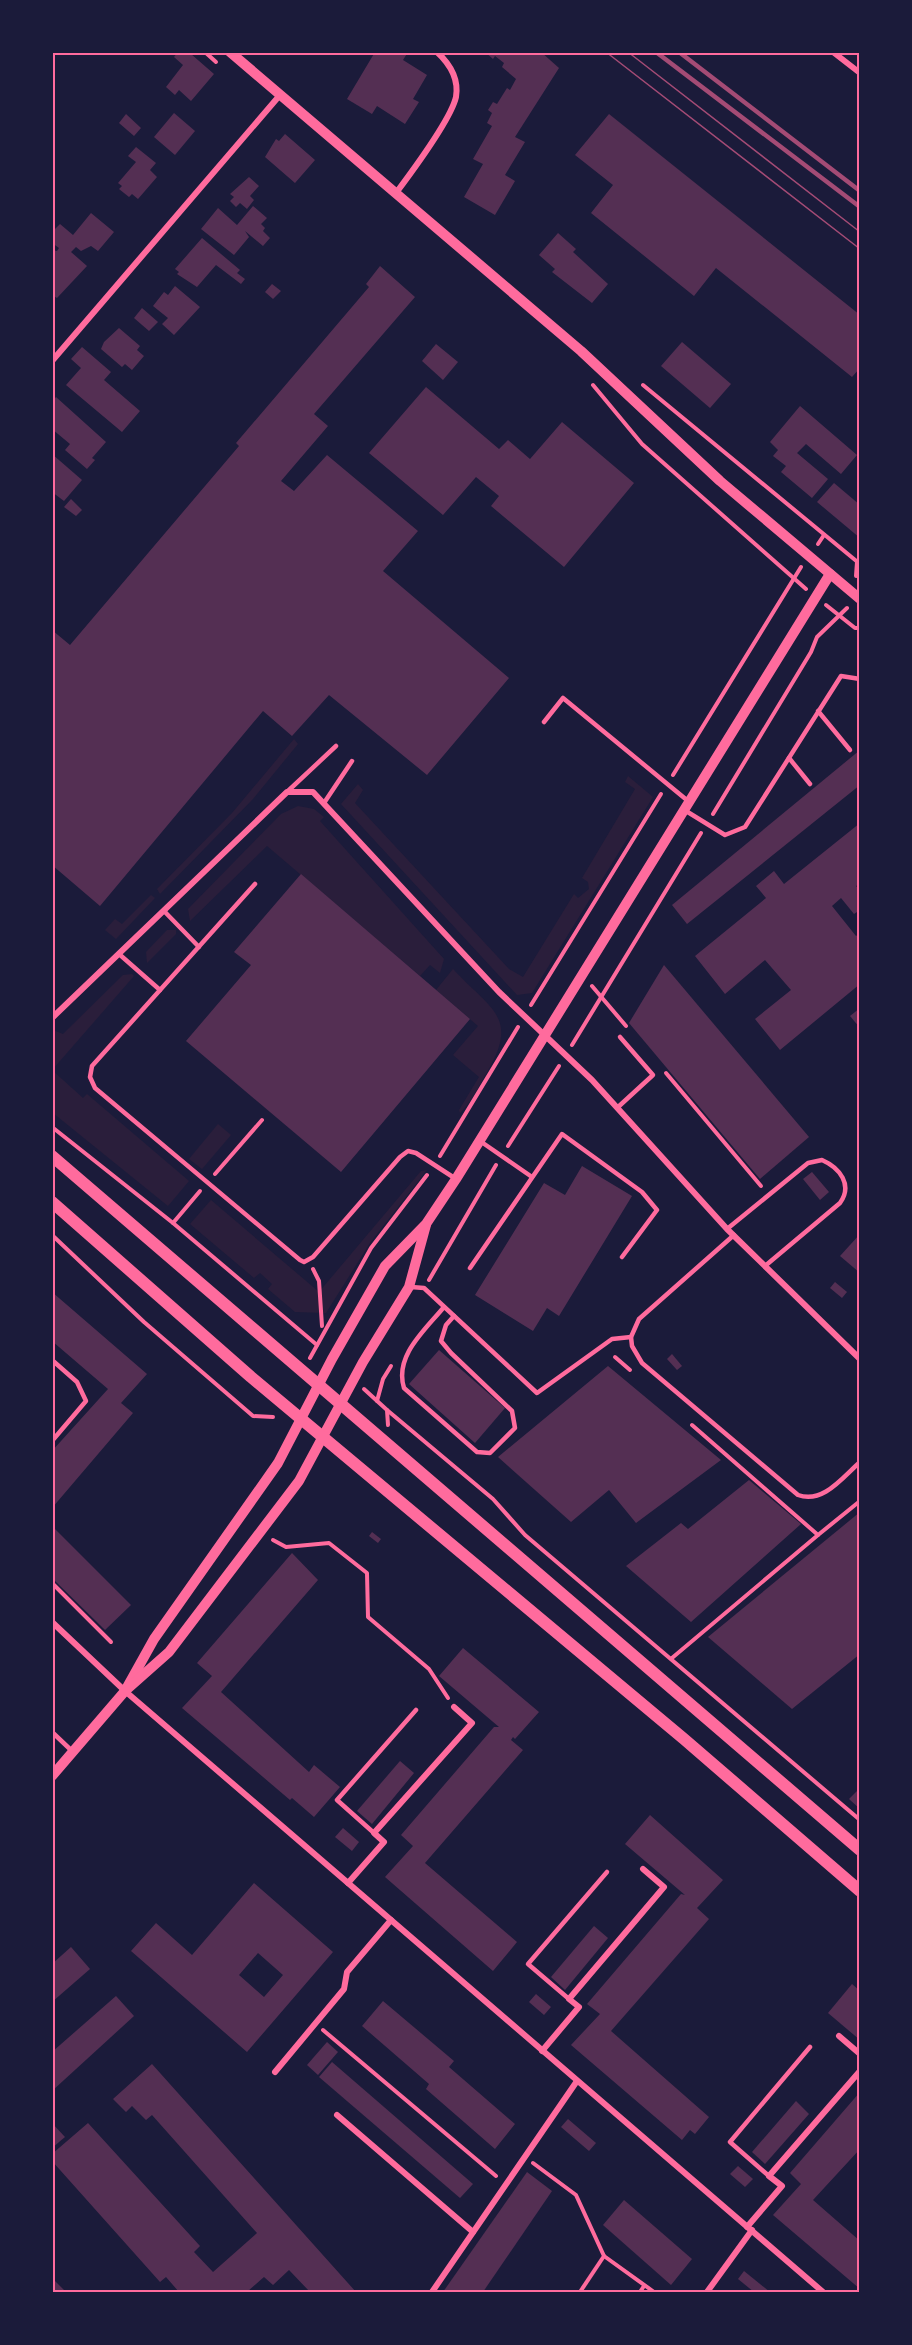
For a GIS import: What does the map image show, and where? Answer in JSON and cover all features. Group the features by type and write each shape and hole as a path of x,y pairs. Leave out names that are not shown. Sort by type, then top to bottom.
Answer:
{"main road":[{"path":"52,1156 390,1443 860,1850"},
{"path":"52,1202 322,1438 684,1739 860,1890"}],"street":[{"path":"230,52 581,351 720,481 857,597"},
{"path":"396,194 435,137 456,99 454,74 449,63 437,52"},
{"path":"833,52 860,73"},
{"path":"52,361 280,95"},
{"path":"125,1691 154,1640 278,1463 332,1359 385,1266 426,1224 456,1179 584,976 686,805 830,574"},
{"path":"52,1018 286,792 313,792 499,992 546,1035 617,1108 727,1229 860,1359"},
{"path":"52,1776 125,1691 169,1652 299,1481 354,1379 409,1287 426,1224"},
{"path":"52,1622 125,1691 823,2292"},
{"path":"348,1883 384,1842 374,1833 472,1722 454,1707"},
{"path":"542,2051 579,2007 569,1999 664,1887 643,1869"},
{"path":"275,2072 344,1989 347,1972 391,1920"},
{"path":"838,2036 860,2054"},
{"path":"707,2292 749,2228 782,2186 769,2176 860,2071"},
{"path":"432,2292 577,2081"},
{"path":"337,2115 473,2232"}],"lane":[{"path":"544,722 563,698 707,824 725,835 744,827 842,676 860,679"},
{"path":"818,711 850,750"},
{"path":"286,792 336,746"},
{"path":"789,758 810,784"},
{"path":"324,803 352,761"},
{"path":"255,884 92,1066 90,1077 95,1088 294,1258 304,1262 309,1260 404,1153 417,1153 456,1179"},
{"path":"164,911 199,947"},
{"path":"120,954 160,990"},
{"path":"617,1108 652,1075 620,1037"},
{"path":"470,1268 562,1134 642,1192 657,1210 622,1257"},
{"path":"480,1141 532,1177"},
{"path":"727,1229 768,1194 814,1161 822,1160 836,1169 846,1183 846,1191 840,1203 765,1266"},
{"path":"734,1235 639,1319 631,1336 632,1346 642,1363 798,1495 814,1498 822,1495 860,1462"},
{"path":"409,1287 424,1288 537,1394 612,1339 631,1336"},
{"path":"444,1307 408,1352 400,1376 404,1388 477,1452 490,1453 515,1428 512,1411 441,1341 446,1325 454,1316"},
{"path":"52,1360 77,1382 86,1401 52,1442"},
{"path":"374,1833 337,1800 416,1710"},
{"path":"52,1732 74,1752"},
{"path":"569,1999 528,1964 607,1872"},
{"path":"769,2176 730,2142 810,2047"}],"path":[{"path":"206,52 222,66"},
{"path":"585,377 642,444 774,560"},
{"path":"424,1288 502,1156 602,997 812,652 817,637 857,597 857,562"},
{"path":"584,976 631,1032"},
{"path":"660,1066 768,1194"},
{"path":"173,1223 262,1120"},
{"path":"52,1127 173,1223 332,1359"},
{"path":"52,1235 144,1322 253,1416 301,1419"},
{"path":"309,1260 319,1281 322,1326"},
{"path":"354,1379 387,1410 493,1499 525,1535 860,1820"},
{"path":"387,1410 390,1443"},
{"path":"259,1532 286,1547 329,1543 367,1573 368,1617 429,1669 454,1707"},
{"path":"672,1658 818,1535"},
{"path":"52,1583 111,1642"},
{"path":"315,2023 506,2184"},
{"path":"525,2157 576,2195 604,2256 654,2292"},
{"path":"580,2292 604,2256"},
{"path":"640,2292 644,2286"}],"shaded area":[{"path":"294,739 298,744 253,799 160,894 157,889 232,813"},
{"path":"628,776 653,797 532,993 517,995 341,804 358,784 363,790 355,803 509,969 523,977 574,894 578,898 589,889 588,882 582,878 635,789 625,782"},
{"path":"298,806 314,809 324,817 320,821 444,959 440,973 430,965 420,976 267,846 190,921 188,909 281,814"},
{"path":"151,895 155,898 116,939 105,930 115,919 122,924"},
{"path":"167,930 176,930 176,934 147,963 146,952"},
{"path":"453,969 490,1006 501,1027 501,1039 496,1055 468,1105 460,1113 459,1110 479,1077 453,1055 478,1026 436,990"},
{"path":"132,974 134,976 53,1069 53,1030 63,1034 123,975"},
{"path":"53,1071 83,1098 87,1094 189,1181 168,1206 53,1113"},
{"path":"218,1124 231,1135 202,1169 189,1159"},
{"path":"427,1170 370,1243 326,1313 295,1312 268,1289 272,1284 260,1273 254,1278 190,1224 211,1200 319,1292 421,1171"}],"building":[{"path":"178,52 191,54 214,74 191,101 179,90 175,95 166,87 183,65 174,57"},
{"path":"375,52 408,52 403,60 427,75 413,99 419,102 405,124 377,106 372,114 347,99"},
{"path":"485,52 541,52 559,68 515,137 525,142 505,175 515,181 495,215 464,197 483,164 473,159 492,126 487,123 492,113 488,110 493,102 497,104 507,88 510,90 516,79 502,67 504,63 495,56 493,59"},
{"path":"174,113 195,131 175,155 154,137"},
{"path":"126,114 141,128 134,136 119,123"},
{"path":"609,114 860,315 860,368 852,377 716,268 694,296 591,213 613,185 575,155"},
{"path":"285,134 315,160 295,183 265,157 276,139 279,141"},
{"path":"136,147 156,163 150,170 157,177 138,199 132,194 129,197 119,189 122,186 118,183 136,162 128,156"},
{"path":"249,177 259,186 250,196 254,200 247,209 240,203 236,207 230,201 234,197 230,194"},
{"path":"253,206 267,218 261,224 265,228 263,231 270,238 263,246 245,231 249,237 234,255 201,229 218,208 237,225"},
{"path":"91,213 114,232 98,251 91,246 81,251 76,247 71,252 87,266 57,298 52,295 52,250 57,251 59,248 52,243 52,232 60,224 73,235"},
{"path":"558,233 576,249 573,252 608,284 592,303 552,272 555,269 539,255"},
{"path":"202,238 240,270 237,273 245,279 241,284 216,265 197,287 177,274 179,272 175,269"},
{"path":"380,266 415,297 314,414 328,426 281,481 294,491 327,455 418,531 383,571 509,678 427,775 329,695 292,736 263,711 100,906 52,865 52,630 70,645 239,446 236,443 369,287 366,284"},
{"path":"272,284 281,291 273,299 265,292"},
{"path":"175,286 200,307 174,335 162,324 168,318 153,306 164,292 168,295"},
{"path":"142,308 158,322 149,331 134,318"},
{"path":"119,328 140,346 137,350 144,356 132,370 125,364 122,367 101,349 104,342"},
{"path":"682,342 731,384 710,408 661,366"},
{"path":"436,344 458,362 443,380 422,361"},
{"path":"82,347 111,372 104,380 140,411 122,432 66,385 81,368 71,359"},
{"path":"426,387 499,449 508,440 530,459 562,422 634,483 564,567 491,506 499,496 476,477 443,515 369,453"},
{"path":"56,397 106,442 92,458 95,460 87,469 65,450 70,444 52,429 52,402"},
{"path":"800,406 857,455 841,474 806,444 797,453 828,479 812,498 781,472 786,466 773,456 778,450 770,442"},
{"path":"52,454 82,480 64,501 52,492"},
{"path":"834,483 860,505 860,538 817,502"},
{"path":"71,499 82,510 76,516 64,507"},
{"path":"860,750 860,785 687,924 672,905"},
{"path":"860,823 860,884 856,886 860,890 860,910 854,914 841,898 832,906 856,936 860,933 860,984 780,1050 755,1019 791,990 765,960 725,994 695,956 766,898 756,886 774,871 784,884"},
{"path":"301,874 470,1019 341,1172 186,1041 251,965 234,952"},
{"path":"664,965 809,1137 760,1179 629,1023"},
{"path":"860,1008 860,1028 850,1016"},
{"path":"582,1166 632,1196 559,1316 547,1308 533,1331 475,1295 544,1183 565,1195"},
{"path":"812,1172 829,1192 820,1200 803,1179"},
{"path":"860,1234 860,1273 840,1256"},
{"path":"835,1282 847,1292 842,1298 830,1288"},
{"path":"52,1292 147,1374 121,1403 133,1413 52,1508 52,1451 108,1389 52,1341"},
{"path":"439,1350 505,1408 475,1443 409,1384"},
{"path":"672,1354 682,1366 677,1370 667,1359"},
{"path":"608,1366 721,1460 636,1523 609,1490 571,1522 498,1457"},
{"path":"749,1480 801,1524 691,1622 626,1566 681,1523 688,1529"},
{"path":"860,1512 860,1654 792,1709 708,1637"},
{"path":"52,1526 131,1605 105,1630 52,1578"},
{"path":"372,1532 381,1539 378,1543 369,1536"},
{"path":"292,1553 318,1580 221,1692 309,1772 314,1765 340,1787 314,1817 292,1798 290,1800 182,1708 212,1676 197,1663"},
{"path":"463,1648 539,1712 515,1739 513,1737 511,1740 523,1750 425,1863 517,1942 493,1971 385,1877 413,1846 401,1835 494,1727 499,1727 439,1676"},
{"path":"400,1761 414,1773 372,1824 357,1811"},
{"path":"860,1788 860,1809 849,1799"},
{"path":"650,1815 723,1880 697,1908 709,1919 611,2031 709,2117 695,2134 690,2130 682,2140 571,2045 600,2014 587,2004 681,1894 685,1895 625,1844"},
{"path":"343,1828 359,1842 352,1851 335,1837"},
{"path":"254,1883 333,1952 247,2052 131,1951 156,1923 192,1955","holes":["258,1953 283,1975 264,1997 239,1975"]},
{"path":"594,1926 608,1938 565,1990 551,1977"},
{"path":"71,1947 90,1969 52,2002 52,1964"},
{"path":"852,1984 860,1991 860,2040 828,2013"},
{"path":"536,1994 551,2007 544,2015 529,2002"},
{"path":"116,1996 134,2016 52,2091 52,2052"},
{"path":"383,2001 454,2061 449,2067 515,2124 495,2149 426,2089 429,2084 362,2026"},
{"path":"327,2042 338,2052 318,2075 307,2065"},
{"path":"332,2062 473,2184 460,2198 319,2077"},
{"path":"152,2064 356,2292 310,2292 289,2270 273,2285 264,2277 248,2291 250,2292 179,2292 166,2277 160,2282 52,2161 52,2154 88,2123 200,2246 194,2252 213,2272 257,2233 152,2115 146,2120 132,2106 126,2112 113,2099"},
{"path":"860,2092 860,2149 813,2200 860,2241 860,2289 773,2215 801,2184 790,2173"},
{"path":"796,2101 809,2114 765,2164 752,2152"},
{"path":"568,2119 596,2143 589,2151 561,2127"},
{"path":"52,2123 65,2137 52,2148"},
{"path":"738,2166 753,2179 745,2187 730,2174"},
{"path":"527,2172 552,2191 483,2292 443,2292"},
{"path":"624,2200 692,2259 671,2285 603,2225"},
{"path":"744,2271 770,2292 754,2292 738,2279"},
{"path":"52,2278 66,2292 52,2292"}],"tram line":[{"path":"606,52 860,249"},
{"path":"628,52 860,232"}],"railway":[{"path":"656,52 860,207"},
{"path":"679,52 860,191"}]}
